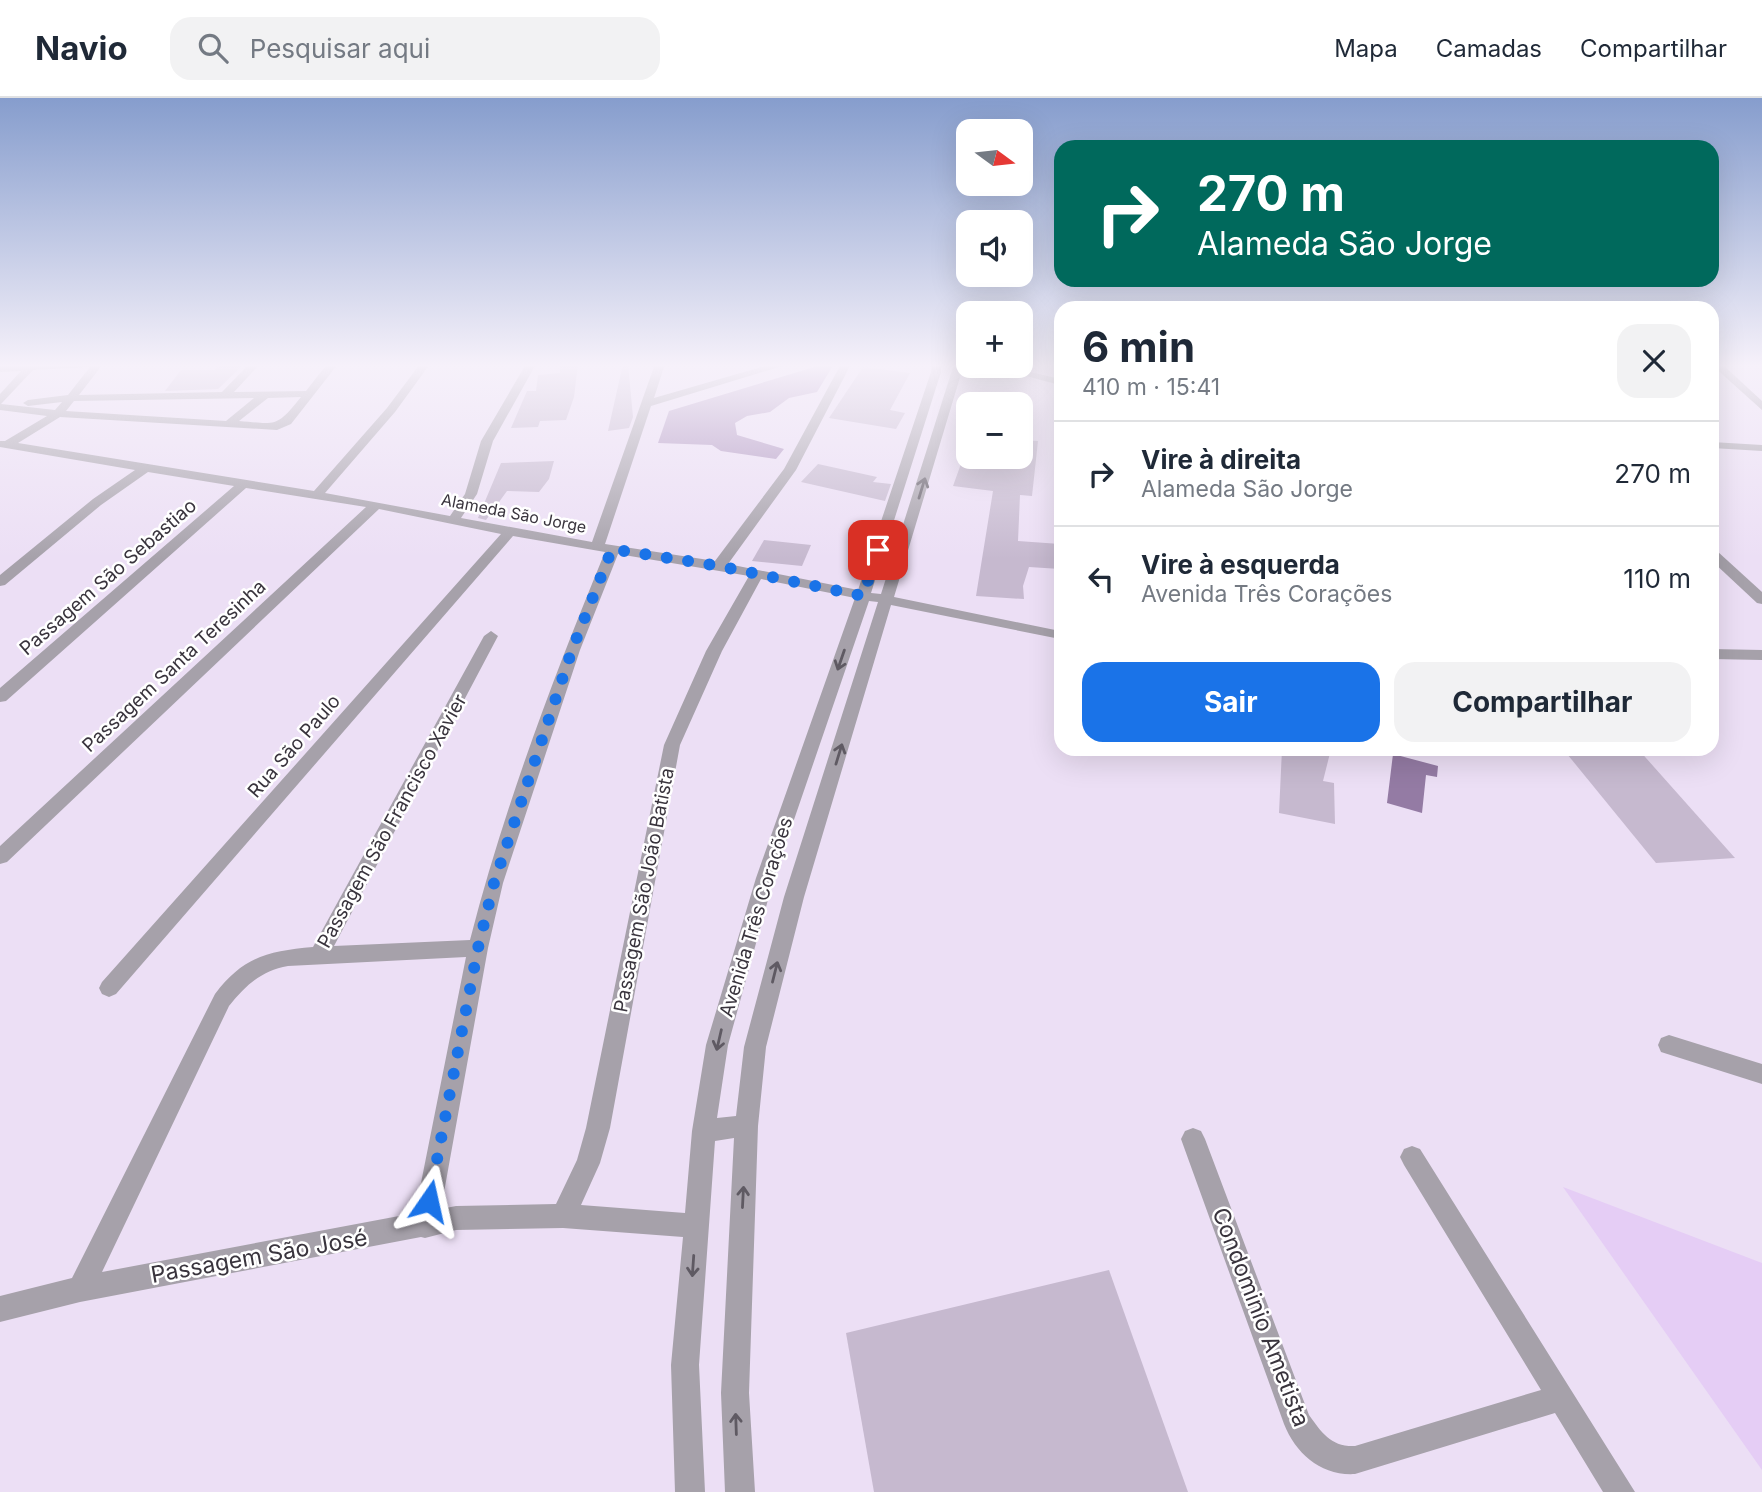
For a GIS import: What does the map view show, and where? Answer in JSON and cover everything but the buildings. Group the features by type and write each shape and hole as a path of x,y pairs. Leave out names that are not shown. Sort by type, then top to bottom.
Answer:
{"street":[{"path":"4,445 32,429"},
{"path":"317,495 375,429"},
{"path":"454,519 471,494 487,441 494,429"},
{"path":"425,1226 478,948 494,883 605,548 639,429"},
{"path":"719,566 790,470 812,429"},
{"name":"Avenida Três Corações","path":"690,1492 685,1366 704,1132 717,1045 765,878 863,596 917,429"},
{"name":"Avenida Três Corações","path":"740,1492 735,1393 747,1126 755,1047 794,897 939,429"},
{"name":"Alameda São Jorge","path":"4,445 317,495 605,548 719,566 1054,634"},
{"path":"1719,445 1762,448"},
{"path":"0,582 97,502 144,469"},
{"name":"Passagem São Sebastiao","path":"0,697 242,485"},
{"name":"Passagem Santa Teresinha","path":"0,857 376,505"},
{"name":"Rua São Paulo","path":"110,988 510,531"},
{"path":"1719,560 1762,600"},
{"name":"Passagem São João Batista","path":"563,1216 588,1163 598,1128 672,745 708,662 756,575"},
{"name":"Passagem São Francisco Xavier","path":"80,1289 222,1000 236,980 249,969 270,959 319,955 491,636"},
{"path":"1719,654 1762,655"},
{"path":"319,955 478,948"},
{"path":"1669,1045 1762,1074"},
{"path":"704,1132 747,1126"},
{"name":"Condominio Ametista","path":"1193,1139 1298,1424 1323,1455 1341,1462 1355,1460 1560,1398"},
{"path":"1412,1157 1620,1492"},
{"name":"Passagem São José","path":"0,1309 80,1289 425,1226 456,1218 563,1216 696,1226"}],"shaded area":[{"path":"663,429 736,429 737,435 784,449 776,459 721,451 712,445 658,443"},
{"path":"1393,756 1438,766 1437,777 1426,775 1422,813 1387,803"},
{"path":"1563,1187 1762,1263 1762,1470"}],"route":[{"path":"429,1201 478,948 494,883 572,650 612,549 719,566 863,596 878,550"}]}
